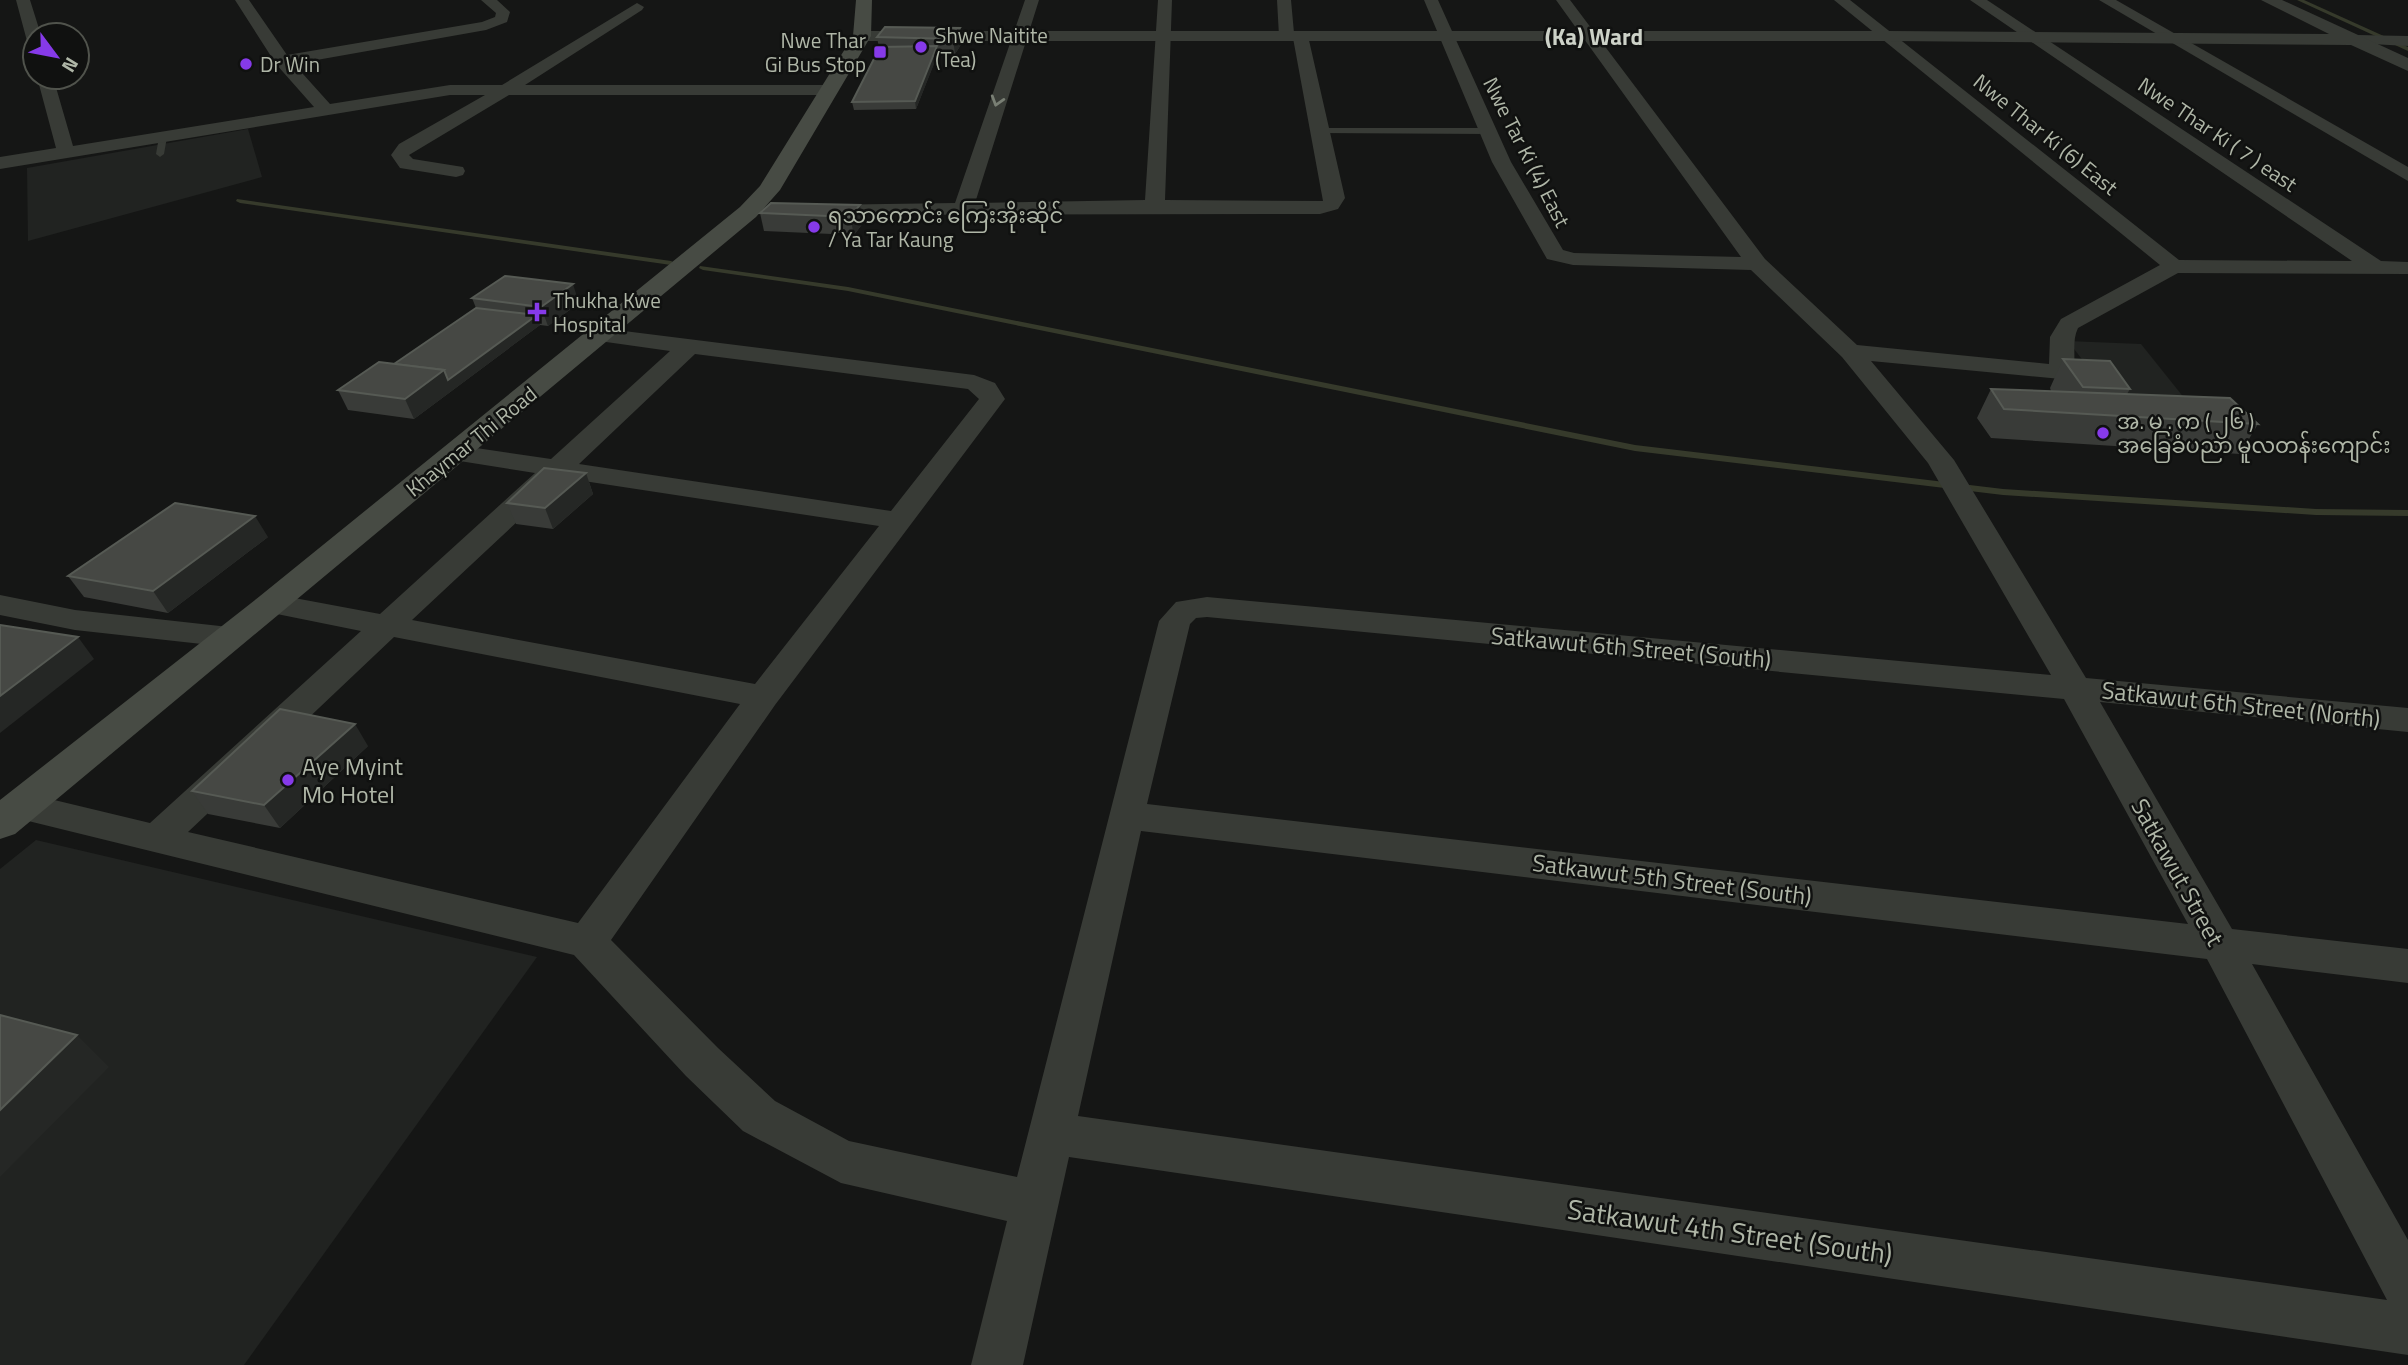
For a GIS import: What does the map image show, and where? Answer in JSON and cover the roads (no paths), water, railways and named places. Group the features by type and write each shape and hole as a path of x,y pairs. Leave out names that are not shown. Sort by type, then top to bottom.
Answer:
{"main road":[{"name":"Khaymar Thi Road","path":"11,814 600,335 761,212 769,190 862,36 864,0"}],"street":[{"path":"23,0 29,21"},
{"path":"242,0 282,61 326,110"},
{"path":"282,61 486,26 502,19 503,12 488,0"},
{"path":"963,210 1032,0"},
{"path":"1155,206 1165,0"},
{"path":"802,211 1155,206 1320,208 1331,205 1335,198 1322,131 1284,0"},
{"name":"Nwe Tar Ki (4) East","path":"1431,0 1487,131 1529,216 1555,254 1587,260 1757,264"},
{"name":"Satkawut Street","path":"1563,0 1757,264 1850,352 1940,460 1969,505 2219,943 2408,1289"},
{"name":"Nwe Thar Ki (6) East","path":"1841,0 1890,36 2174,266"},
{"name":"Nwe Thar Ki ( 7 ) east","path":"1977,0 2377,268"},
{"path":"2106,0 2408,175"},
{"path":"2269,0 2408,65"},
{"path":"456,171 407,164 400,155 405,148 637,7"},
{"path":"862,36 1890,36 2401,40"},
{"path":"0,163 66,153 161,145 326,110 450,90 830,90"},
{"path":"49,91 66,153"},
{"path":"1850,352 2061,372 2064,369 2062,337 2069,324 2174,266 2408,268"},
{"path":"587,942 763,697 901,521 992,399 986,388 974,382 600,335"},
{"path":"156,838 391,625 691,345"},
{"path":"456,453 901,521"},
{"path":"272,604 763,697"},
{"path":"0,605 75,620 229,637"},
{"name":"Satkawut 6th Street (South)","path":"1126,815 1175,621 1187,609 1207,607 2074,688"},
{"name":"Satkawut 6th Street (North)","path":"2074,688 2408,720"},
{"path":"11,814 156,838 587,942 702,1062 759,1115 841,1161 1035,1204"},
{"path":"997,1365 1126,815"},
{"name":"Satkawut 5th Street (South)","path":"1126,815 2408,966"},
{"name":"Satkawut 4th Street (South)","path":"1052,1133 2408,1329"}],"lane":[{"path":"1322,131 1487,131"}],"waterway":[{"path":"2300,0 2408,49"},
{"path":"240,201 671,263"},
{"path":"703,268 848,289 1635,448 2003,492 2316,512 2408,513"}],"place":[{"name":"Shwe Naitite (Tea)","path":"921,47"},
{"name":"Nwe Thar Gi Bus Stop","path":"880,52"},
{"name":"Dr Win","path":"246,64"},
{"name":"ရသာကောင်း ကြေးအိုးဆိုင် / Ya Tar Kaung","path":"814,227"},
{"name":"Thukha Kwe Hospital","path":"537,312"},
{"name":"အ. မ . က ( ၂၆ ) အခြေခံပညာ မူလတန်းကျောင်း","path":"2103,433"},
{"name":"Aye Myint Mo Hotel","path":"288,780"}],"district":[{"name":"(Ka) Ward","path":"1594,36"}]}
